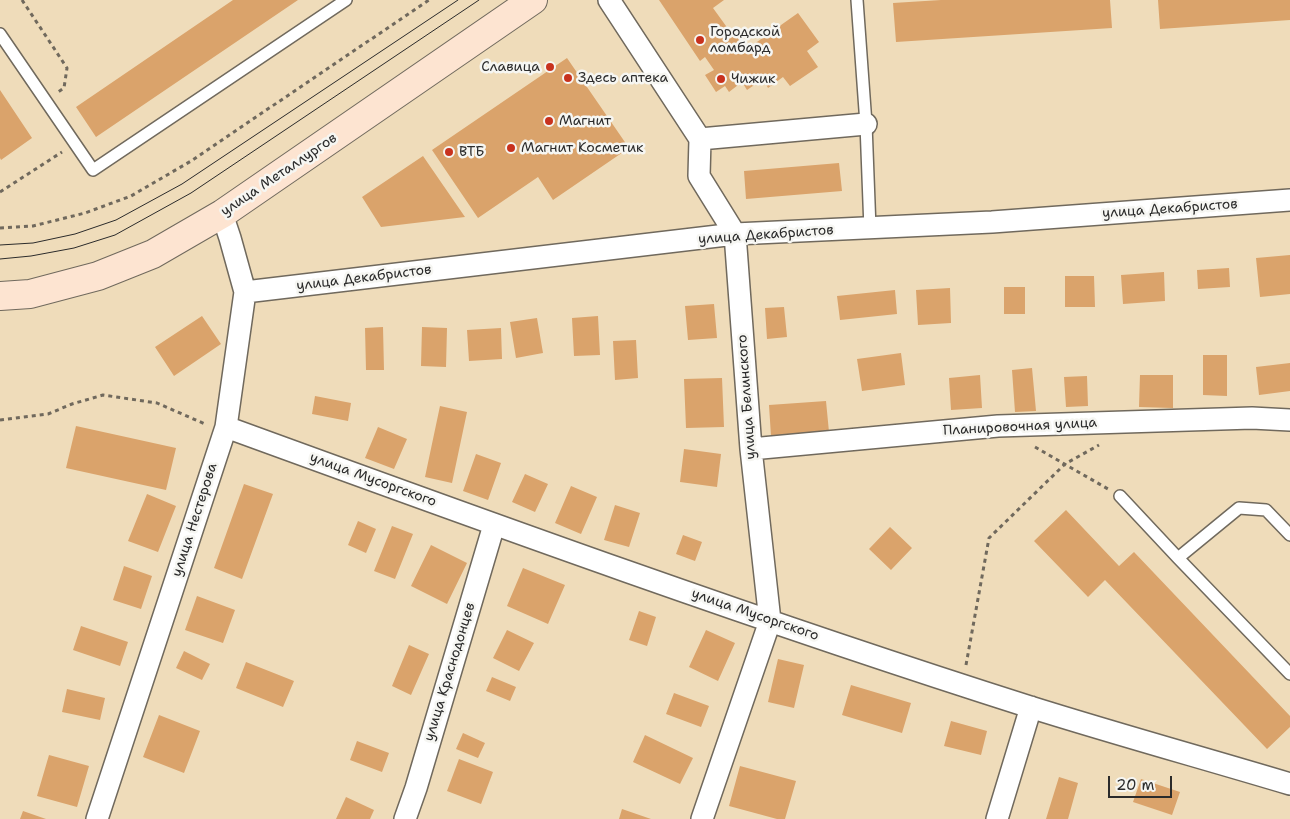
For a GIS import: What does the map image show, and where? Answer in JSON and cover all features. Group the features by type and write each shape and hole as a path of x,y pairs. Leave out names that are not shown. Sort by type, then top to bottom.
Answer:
{"main road":[{"name":"улица Металлургов","path":"0,296 30,294 98,276 153,254 222,214 533,0"}],"street":[{"path":"609,0 700,139 866,124"},
{"name":"улица Белинского","path":"700,139 699,176 735,234 751,449 770,621 702,819"},
{"name":"улица Декабристов","path":"245,292 735,234 992,222 1290,200"},
{"name":"улица Нестерова","path":"97,819 226,426 245,292 222,214"},
{"name":"Планировочная улица","path":"751,449 998,426 1252,418 1290,420"},
{"name":"улица Мусоргского","path":"226,426 494,525 770,621 1031,707 1290,784"},
{"name":"улица Краснодонцев","path":"405,819 494,525"},
{"path":"997,819 1031,707"}],"lane":[{"path":"0,34 93,170 346,0"},
{"path":"857,0 866,124 870,228"},
{"path":"1120,496 1290,674"},
{"path":"1178,558 1239,508 1266,510 1290,535"}],"path":[{"path":"22,0 67,68 64,88 45,101"},
{"path":"0,228 33,226 85,213 131,196 191,161 429,0"},
{"path":"0,192 75,144"},
{"path":"0,420 48,414 72,404 103,395 157,402 203,424 226,426"},
{"path":"1032,445 1120,496"},
{"path":"962,684 989,538 1065,464 1099,445"}],"building":[{"path":"233,0 298,0 96,137 76,107"},
{"path":"659,0 724,0 713,8 734,37 737,35 747,49 798,13 819,42 807,51 818,67 790,86 783,77 768,88 763,79 747,90 742,82 729,92 725,86 716,92 705,75 714,70 705,57 700,61"},
{"path":"941,0 1110,0 1112,28 896,42 893,3"},
{"path":"1158,0 1290,0 1290,20 1160,29"},
{"path":"567,58 629,148 553,200 538,177 478,218 432,150"},
{"path":"0,90 32,138 1,160 0,158"},
{"path":"423,156 465,217 381,227 362,197"},
{"path":"839,163 842,191 746,199 744,171"},
{"path":"1290,255 1290,294 1260,297 1256,258"},
{"path":"1229,268 1230,287 1198,289 1197,270"},
{"path":"1164,272 1165,301 1123,304 1121,275"},
{"path":"1065,276 1094,276 1095,307 1065,307"},
{"path":"1004,287 1025,287 1025,314 1004,314"},
{"path":"950,288 951,323 918,325 916,290"},
{"path":"895,290 897,314 840,320 837,296"},
{"path":"714,304 717,338 688,340 685,306"},
{"path":"784,307 787,337 767,339 765,308"},
{"path":"202,316 221,344 174,376 155,347"},
{"path":"598,316 600,355 574,356 572,318"},
{"path":"537,318 543,353 516,358 510,322"},
{"path":"383,327 384,370 366,370 365,328"},
{"path":"422,327 447,328 446,367 421,366"},
{"path":"501,328 502,359 469,361 467,330"},
{"path":"636,340 638,378 615,380 613,341"},
{"path":"901,353 905,385 862,391 857,359"},
{"path":"1203,355 1227,355 1227,396 1203,395"},
{"path":"1290,363 1290,391 1259,395 1256,367"},
{"path":"1032,368 1036,411 1015,412 1012,370"},
{"path":"980,375 982,408 951,410 949,378"},
{"path":"1140,375 1173,375 1173,408 1139,407"},
{"path":"1087,376 1088,406 1066,407 1064,377"},
{"path":"722,378 724,427 686,428 684,379"},
{"path":"315,396 351,403 348,421 312,414"},
{"path":"826,401 829,432 771,436 769,405"},
{"path":"440,406 467,412 452,483 425,477"},
{"path":"76,426 176,448 166,490 66,468"},
{"path":"378,427 407,439 394,469 365,458"},
{"path":"684,449 721,454 717,487 680,482"},
{"path":"476,454 501,463 488,500 463,491"},
{"path":"525,474 548,484 535,512 512,502"},
{"path":"244,484 273,494 242,579 214,568"},
{"path":"571,486 597,497 581,534 555,523"},
{"path":"147,494 176,506 158,552 128,541"},
{"path":"615,505 640,513 629,547 604,540"},
{"path":"1066,510 1119,566 1134,552 1290,716 1290,727 1267,749 1105,580 1088,597 1034,541"},
{"path":"358,521 376,529 366,553 348,545"},
{"path":"392,526 413,534 395,579 374,571"},
{"path":"890,527 912,548 891,570 869,549"},
{"path":"683,535 702,542 695,561 676,554"},
{"path":"431,545 467,563 447,604 411,586"},
{"path":"124,566 152,576 141,609 113,600"},
{"path":"523,568 565,585 548,624 507,606"},
{"path":"197,596 235,610 223,643 185,630"},
{"path":"639,611 656,617 647,646 629,640"},
{"path":"81,626 128,642 120,666 73,650"},
{"path":"507,630 534,643 519,671 493,658"},
{"path":"706,630 735,643 718,681 689,667"},
{"path":"409,645 429,654 411,695 392,686"},
{"path":"184,651 210,664 202,680 176,668"},
{"path":"778,659 804,665 794,708 768,702"},
{"path":"246,662 294,681 283,707 236,688"},
{"path":"492,677 516,687 510,701 486,691"},
{"path":"851,685 911,703 902,733 842,715"},
{"path":"67,689 105,698 100,720 62,712"},
{"path":"674,693 709,706 701,727 666,714"},
{"path":"159,715 200,731 184,773 143,757"},
{"path":"951,721 987,731 981,755 944,746"},
{"path":"463,733 485,743 478,758 456,749"},
{"path":"645,735 693,758 680,784 633,762"},
{"path":"357,741 389,753 382,772 350,760"},
{"path":"49,755 89,766 77,807 37,796"},
{"path":"459,759 493,772 481,804 447,791"},
{"path":"740,766 796,781 785,819 777,819 729,806"},
{"path":"1059,777 1078,783 1068,819 1046,819"},
{"path":"1141,779 1180,792 1172,815 1133,802"},
{"path":"346,797 374,810 370,819 336,819"},
{"path":"622,809 651,819 619,819"},
{"path":"23,811 46,819 20,819"}],"tram line":[{"path":"0,245 33,243 75,234 116,220 182,184 458,0"},
{"path":"0,259 31,256 74,248 115,235 191,193 479,0"}],"place":[{"name":"Городской ломбард","path":"700,40"},
{"name":"Славица","path":"550,67"},
{"name":"Здесь аптека","path":"568,78"},
{"name":"Чижик","path":"721,79"},
{"name":"Магнит","path":"549,121"},
{"name":"Магнит Косметик","path":"511,148"},
{"name":"ВТБ","path":"449,152"}]}
